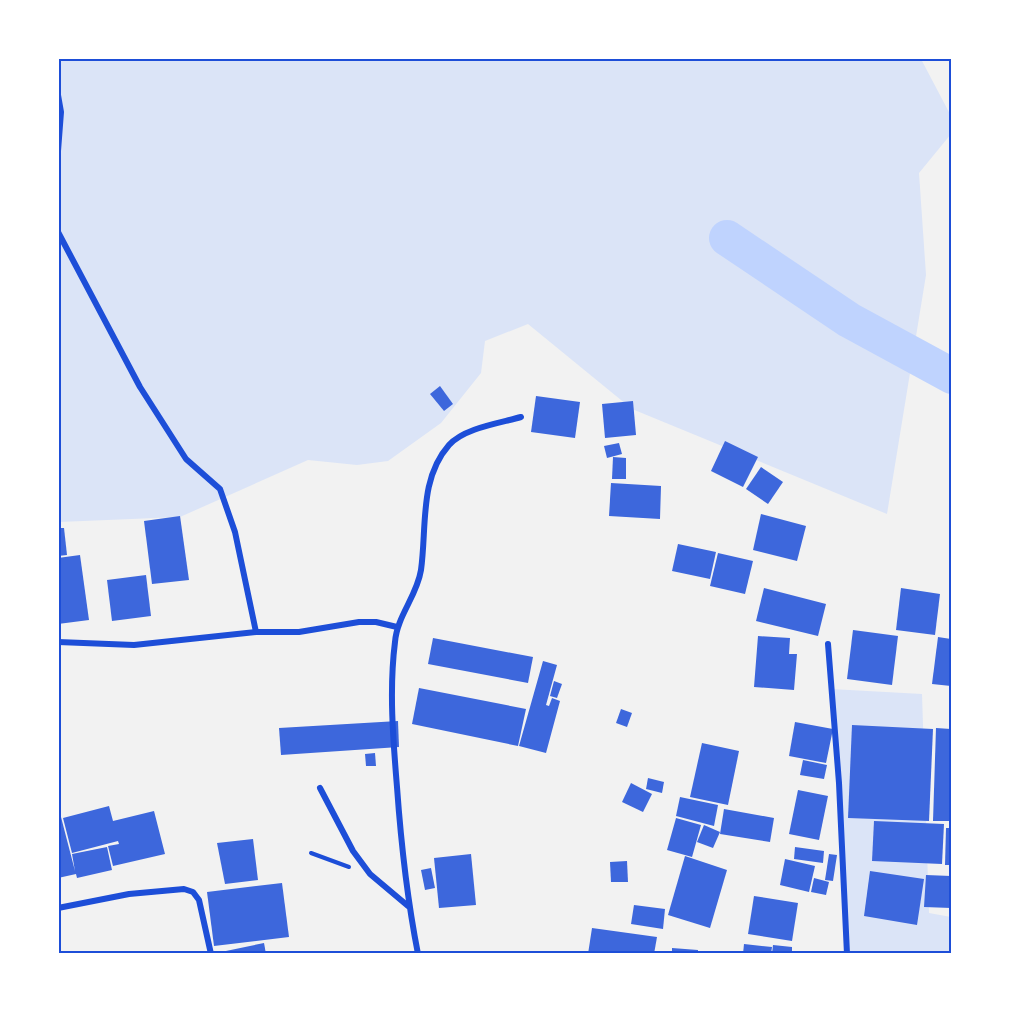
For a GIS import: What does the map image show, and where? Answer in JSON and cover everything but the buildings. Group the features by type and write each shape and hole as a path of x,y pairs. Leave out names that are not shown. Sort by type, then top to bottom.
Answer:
{"street":[{"path":"58,95 61,112 58,151"},
{"path":"58,232 140,387 186,459 220,489 236,532 256,632"},
{"path":"418,954 408,906 393,726 397,627 414,596 420,577 429,480 438,460 451,442 472,432 521,417"},
{"path":"58,642 134,645 256,632 299,632 359,622 376,622 397,627"},
{"path":"828,644 839,783 847,954"},
{"path":"320,788 353,851 370,874 408,906"},
{"path":"58,908 129,894 184,889 193,892 199,900 211,954"}],"path":[{"path":"311,853 370,874"}],"shaded area":[{"path":"58,59 921,59 951,116 951,134 919,173 926,275 887,514 632,409 528,324 485,341 481,373 441,423 388,461 357,465 308,460 180,517 59,522"},
{"path":"831,689 922,694 929,913 951,917 951,953 844,953 841,787"}],"waterway":[{"path":"727,238 849,320 952,376"}]}
